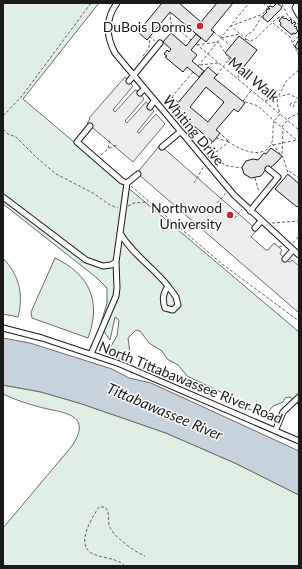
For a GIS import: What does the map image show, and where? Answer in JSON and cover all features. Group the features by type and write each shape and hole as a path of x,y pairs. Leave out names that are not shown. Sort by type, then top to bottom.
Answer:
{"street":[{"name":"Whiting Drive","path":"117,3 108,21 108,36 115,53 229,189 248,209 297,252"},
{"path":"294,4 295,11 299,15"},
{"path":"129,81 160,44"},
{"path":"140,93 144,89"},
{"path":"150,106 154,101"},
{"path":"160,119 165,114"},
{"path":"90,126 76,142 122,181 127,183"},
{"path":"162,147 180,132"},
{"path":"248,209 278,177 268,169"},
{"path":"91,354 116,296 116,262 127,183 138,174"},
{"path":"3,197 86,260 103,266 116,262"},
{"path":"255,228 261,221"},
{"path":"120,233 139,259 168,286"},
{"path":"285,259 297,252"},
{"name":"North Tittabawassee River Road","path":"3,328 42,338 145,373 276,429 299,441"},
{"path":"276,429 282,412 299,397"}],"path":[{"path":"3,116 22,96 91,3"},
{"path":"219,63 198,65 249,3"},
{"path":"262,3 267,7"},
{"path":"266,3 267,7"},
{"path":"245,39 253,31 267,7 272,3"},
{"path":"281,3 294,4"},
{"path":"281,3 288,16 299,25"},
{"path":"170,12 171,23 191,40"},
{"path":"231,26 263,14"},
{"path":"231,26 245,39 250,40 255,39 279,17 285,18 288,16"},
{"path":"273,23 290,37 299,56"},
{"path":"214,32 231,46"},
{"path":"221,38 241,34"},
{"path":"292,42 299,36"},
{"path":"141,60 149,48 150,37 160,44"},
{"path":"218,42 237,71 238,80"},
{"name":"Mall Walk","path":"218,42 196,44 299,130"},
{"path":"217,74 230,59 232,59"},
{"path":"289,176 289,171 282,155 272,145 274,121 280,114 278,98 287,80 299,70"},
{"path":"163,107 193,72"},
{"path":"252,91 243,101 258,106 298,141"},
{"path":"265,102 288,94 299,99 294,104"},
{"path":"172,97 178,102"},
{"path":"281,127 287,120 299,114"},
{"path":"3,129 8,134 16,137 36,158 56,174 93,193 110,205 123,209 134,203 148,202"},
{"path":"282,155 283,129"},
{"path":"219,132 229,142"},
{"path":"216,138 229,142 242,149 259,152 266,151 272,145 298,141"},
{"path":"108,149 110,140"},
{"path":"194,183 209,157 212,141"},
{"path":"209,157 229,142"},
{"path":"97,159 108,149 117,145"},
{"path":"209,157 228,166 242,168"},
{"path":"289,171 299,178"},
{"path":"255,178 260,193 257,196"},
{"path":"127,183 222,264 299,321"},
{"path":"217,203 229,189"},
{"path":"235,218 243,208 248,209"},
{"path":"269,223 299,222"},
{"path":"126,566 116,559 96,556 88,550 84,542 88,526 99,507 105,507 108,513 111,529 119,539 136,552 145,556"}],"green space":[{"path":"3,3 99,3 23,99 299,332 299,405 290,397 285,398 283,402 273,406 266,415 245,408 227,395 187,376 178,365 167,359 162,351 149,343 140,331 136,330 128,338 131,361 128,363 107,353 117,336 119,320 115,317 110,340 100,326 107,303 107,288 97,278 3,204"},
{"path":"3,258 13,271 19,285 20,309 18,317 3,314"},
{"path":"55,258 76,272 90,290 94,312 88,338 32,318 31,312"},
{"path":"3,385 41,392 79,403 166,433 237,464 299,495 299,566 3,566 3,528 72,446 78,435 79,426 77,420 71,416 27,404 3,394"}],"shaded area":[{"path":"125,77 133,86 113,110 115,112 135,90 138,91 144,99 125,121 127,123 146,102 154,111 137,132 139,133 156,114 165,124 133,162 87,123 90,119 89,118"},
{"path":"160,145 257,230 251,237 266,250 268,250 274,243 282,250 280,254 289,262 292,260 299,266 299,313 137,173"}],"water":[{"name":"Tittabawassee River","path":"3,338 30,343 112,369 129,378 151,383 299,451 299,495 237,464 166,433 79,403 41,392 3,385"}],"building":[{"name":"DuBois Dorms","path":"162,3 179,3 201,22 217,3 233,3 211,30 214,32 206,42 170,12 147,40 138,32"},
{"path":"277,3 282,7 268,22 263,18 263,16 267,12 267,9 270,9 268,8 270,6 273,7"},
{"path":"282,17 289,21 291,19 292,24 294,22 296,23 294,26 297,27 296,29 298,31 295,34 293,33 292,35 280,25 281,23 279,21"},
{"path":"171,33 186,46 196,34 201,38 191,50 197,55 192,61 204,71 199,77 187,67 183,72 165,57 167,56 164,54 167,50 169,52 171,49 163,42"},
{"path":"239,36 257,50 243,68 225,53"},
{"path":"299,41 299,50 295,47"},
{"path":"208,67 217,75 214,78 245,103 238,112 234,109 216,130 220,133 213,142 182,116 180,119 171,111","holes":["206,87 224,102 208,122 190,107"]},
{"path":"271,148 282,156 278,161 270,168 266,169 261,176 251,178 244,174 242,167 246,161 253,159 258,160"},
{"path":"288,174 299,184 299,205 297,207 275,189"}],"place":[{"name":"DuBois Dorms","path":"200,26"},
{"name":"Northwood University","path":"230,215"}]}
